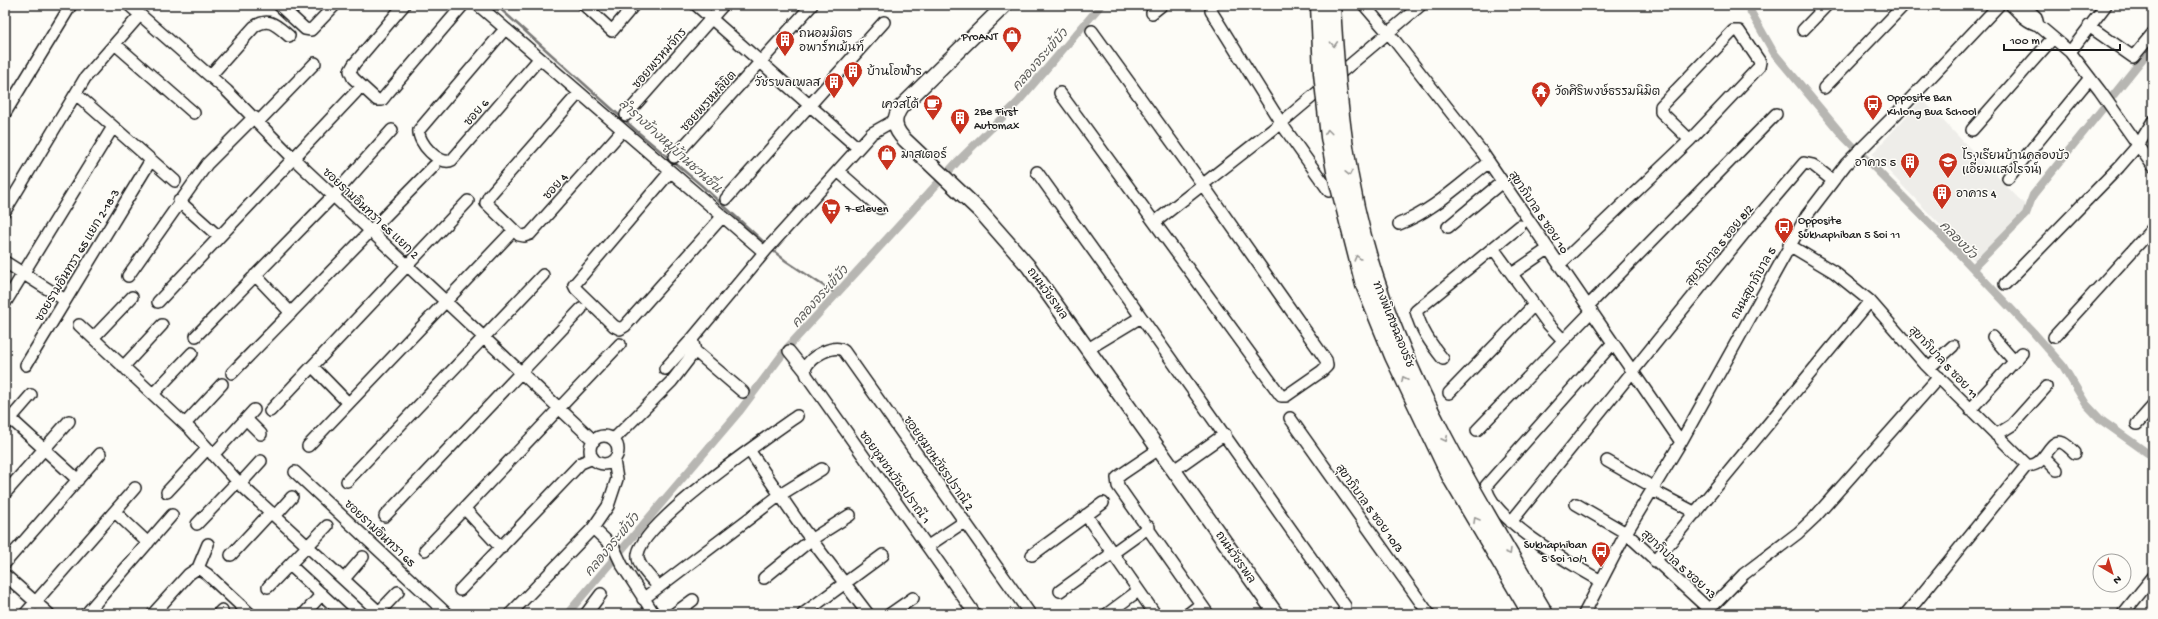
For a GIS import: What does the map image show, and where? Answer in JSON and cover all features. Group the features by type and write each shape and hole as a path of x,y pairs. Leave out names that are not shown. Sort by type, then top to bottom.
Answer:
{"highway":[{"name":"ทางพิเศษฉลองรัช","path":"1319,5 1322,73 1330,144 1342,202 1364,285 1393,356 1451,478 1531,614"},
{"name":"ทางพิเศษฉลองรัช","path":"1332,5 1336,80 1344,148 1357,213 1376,280 1412,370 1462,474 1545,614"}],"main road":[{"path":"895,120 901,107 999,7"},
{"name":"ถนนวัชรพล","path":"895,120 895,128 899,134 952,184 1017,252 1088,349 1276,614"}],"street":[{"path":"5,114 71,5"},
{"name":"ซอยรามอินทรา 65 แยก 2","path":"129,5 210,76 293,158 409,266 520,374 594,441"},
{"path":"279,5 306,29 311,30 335,5"},
{"path":"404,5 354,64 350,71 360,89 374,98 382,100 463,5"},
{"path":"478,5 722,217 768,248"},
{"path":"584,5 612,31 634,5"},
{"path":"696,5 858,148"},
{"name":"ซอยพรหมจักร","path":"626,115 723,5"},
{"name":"ซอยพรหมลิขิต","path":"674,157 812,5"},
{"path":"1152,13 1162,5"},
{"name":"สุขาภิบาล 5 ซอย 10","path":"1364,5 1388,32 1489,162 1558,265 1681,442"},
{"path":"1154,222 1281,123 1421,5"},
{"path":"1803,30 1828,5"},
{"path":"1824,88 1904,5"},
{"name":"ถนนสุขาภิบาล 5","path":"1584,614 1626,533 1681,442 1789,245 1832,180 1999,5"},
{"path":"2011,5 2031,23 2038,25 2070,52 2139,144 2153,166"},
{"path":"2023,5 2036,17 2038,25"},
{"path":"2070,52 2106,5"},
{"path":"1211,10 1281,123 1329,191"},
{"path":"5,211 85,78 140,15"},
{"path":"210,76 254,27 262,22 276,25 289,36"},
{"path":"726,199 884,22"},
{"path":"2089,26 2132,57 2153,33"},
{"name":"ซอย 6","path":"505,29 418,130 418,137 440,161 445,162 452,160 539,59"},
{"path":"1060,92 1281,396 1286,396 1322,371 1327,366 1326,360 1203,184 1092,31"},
{"path":"1558,265 1690,140 1761,65 1738,31 1728,36 1661,106 1661,112 1690,140"},
{"path":"1972,130 2053,38"},
{"path":"115,44 194,113"},
{"path":"128,276 140,261 179,201 207,164 316,63"},
{"path":"2008,178 2090,78"},
{"path":"158,302 360,89"},
{"name":"ซอย 4","path":"579,93 489,196 486,203 519,235 524,236 530,234 622,131"},
{"path":"76,94 175,181"},
{"path":"1477,430 1776,114"},
{"path":"665,369 768,248 858,148 872,133 895,120"},
{"path":"2005,284 2139,144 2153,121"},
{"path":"5,303 113,127"},
{"path":"196,336 333,196 392,130"},
{"name":"ซอยรามอินทรา 65 แยก 2-18-3","path":"26,365 150,160"},
{"path":"1399,224 1414,218 1431,208 1489,162"},
{"name":"สุขาภิบาล 5 ซอย 8/2","path":"1632,371 1746,231 1804,163 1813,165 1832,180"},
{"path":"232,373 434,166"},
{"path":"838,171 880,208"},
{"path":"670,172 576,280 574,285 576,289 595,308 620,329 625,326 722,217"},
{"path":"1037,172 1225,434 1345,606 1343,614"},
{"path":"1448,227 1502,182"},
{"path":"179,201 219,237"},
{"path":"270,411 409,266 468,201"},
{"path":"1443,359 1430,344 1419,324 1416,311 1520,226"},
{"path":"2054,337 2153,228"},
{"path":"308,446 509,235"},
{"name":"สุขาภิบาล 5 ซอย 11","path":"1789,245 1843,278 1870,301 1929,368 2027,465"},
{"path":"1494,248 1534,305 1563,340"},
{"path":"1512,274 1548,249"},
{"path":"5,262 65,300"},
{"path":"255,275 291,313"},
{"path":"347,481 543,275"},
{"path":"93,338 132,297"},
{"path":"1655,561 1870,301"},
{"path":"1449,393 1534,305"},
{"path":"385,516 580,309"},
{"path":"1088,349 1140,316"},
{"path":"79,325 185,424 239,483 380,613 398,592"},
{"path":"123,367 162,325"},
{"path":"1993,336 2014,361"},
{"path":"692,339 694,351 742,392"},
{"path":"1601,581 1551,551 1511,522 1487,493 1486,486 1613,343"},
{"path":"425,550 620,344"},
{"path":"1929,368 1953,346"},
{"name":"ซอยชุมชนวัชรปราณี 2","path":"805,371 807,364 828,348 837,347 844,350 1030,614"},
{"path":"614,439 672,381 694,351"},
{"name":"ซอยชุมชนวัชรปราณี 1","path":"789,351 805,371 975,614"},
{"path":"153,394 192,353"},
{"path":"1970,410 2022,353"},
{"path":"313,367 348,403"},
{"path":"1511,522 1632,371"},
{"path":"1712,612 1744,574 1798,533 1816,517 1939,377"},
{"path":"185,424 222,384"},
{"path":"1996,435 2012,425 2046,387"},
{"path":"31,395 8,422 44,449 78,480"},
{"path":"2137,424 2153,406"},
{"path":"167,492 254,410"},
{"path":"659,587 640,564 638,555 641,546 658,524 676,507 749,450 797,416"},
{"name":"สุขาภิบาล 5 ซอย 10/3","path":"1290,418 1429,614"},
{"path":"246,419 261,434"},
{"path":"5,492 69,421"},
{"path":"1174,470 1225,434"},
{"path":"614,439 606,436 594,441 590,449 593,458 601,463 606,464 614,460"},
{"path":"510,614 593,528 608,506 617,479 614,460 618,452 614,439"},
{"path":"1906,614 2027,465 2036,465 2044,457 2051,446 2058,442 2062,442 2075,453"},
{"path":"1159,449 1117,478 1118,486 1149,528 1208,614"},
{"path":"749,450 780,495 868,614"},
{"path":"5,563 100,454"},
{"path":"2044,457 2057,470"},
{"path":"460,590 581,463 593,458"},
{"path":"198,524 261,461"},
{"path":"1607,461 1696,513"},
{"path":"643,599 780,495 822,469"},
{"name":"ซอยรามอินทรา 65","path":"295,472 447,614"},
{"path":"25,614 135,488"},
{"path":"231,555 292,497"},
{"path":"1032,555 1103,503"},
{"name":"สุขาภิบาล 5 ซอย 13","path":"1576,504 1626,533 1712,612"},
{"path":"465,509 501,548"},
{"path":"115,512 148,543"},
{"path":"86,614 172,515"},
{"path":"764,578 812,539 850,515"},
{"path":"1086,515 1155,614"},
{"path":"928,546 964,522"},
{"path":"268,587 327,526"},
{"path":"593,528 614,548 643,599 654,614"},
{"path":"1060,591 1149,528"},
{"path":"152,614 189,574 198,568 208,544"},
{"path":"803,614 883,555"},
{"path":"344,579 363,557"},
{"path":"290,565 343,614"},
{"path":"198,568 207,574 250,614"},
{"path":"5,575 49,614"},
{"path":"2123,614 2153,577"},
{"path":"1106,614 1138,591"},
{"path":"304,614 322,594"},
{"path":"586,614 601,594"},
{"path":"890,614 913,598"},
{"path":"674,614 693,600"},
{"path":"1188,614 1202,604"}],"shaded area":[{"name":"โรงเรียนบ้านคลองบัว (เอี่ยมแสงโรจน์)","path":"1922,99 2024,204 2025,213 1975,261 1872,154"}],"waterway":[{"name":"ลำรางข้างหมู่บ้านชวนชื่น","path":"496,5 767,245"},
{"name":"คลองจระเข้บัว","path":"567,614 739,412 788,347 958,161 1018,102 1101,5"},
{"name":"คลองบัว","path":"1747,5 1774,53 1844,137 1948,242 2033,332 2063,366 2086,404 2101,420 2153,457"},
{"path":"1973,268 2026,214 2033,195 2153,46"},
{"name":"ลำรางข้างหมู่บ้านชวนชื่น","path":"771,249 786,261 836,294"}],"place":[{"name":"ProANT","path":"1012,53"},
{"name":"ถนอมมิตร อพาร์ทเม้นท์","path":"785,57"},
{"name":"บ้านโอฬาร","path":"853,88"},
{"name":"วัชรพลเพลส","path":"834,99"},
{"name":"วัดศิริพงษ์ธรรมนิมิต","path":"1541,108"},
{"name":"เควสโต้","path":"933,121"},
{"name":"Opposite Ban Khlong Bua School","path":"1873,121"},
{"name":"2Be First Automax","path":"960,135"},
{"name":"มาสเตอร์","path":"887,171"},
{"name":"อาคาร 5","path":"1910,179"},
{"name":"โรงเรียนบ้านคลองบัว (เอี่ยมแสงโรจน์)","path":"1948,179"},
{"name":"อาคาร 4","path":"1942,210"},
{"name":"7-Eleven","path":"831,225"},
{"name":"Opposite Sukhaphiban 5 Soi 11","path":"1784,244"},
{"name":"Sukhaphiban 5 Soi 10/1","path":"1601,568"}]}
